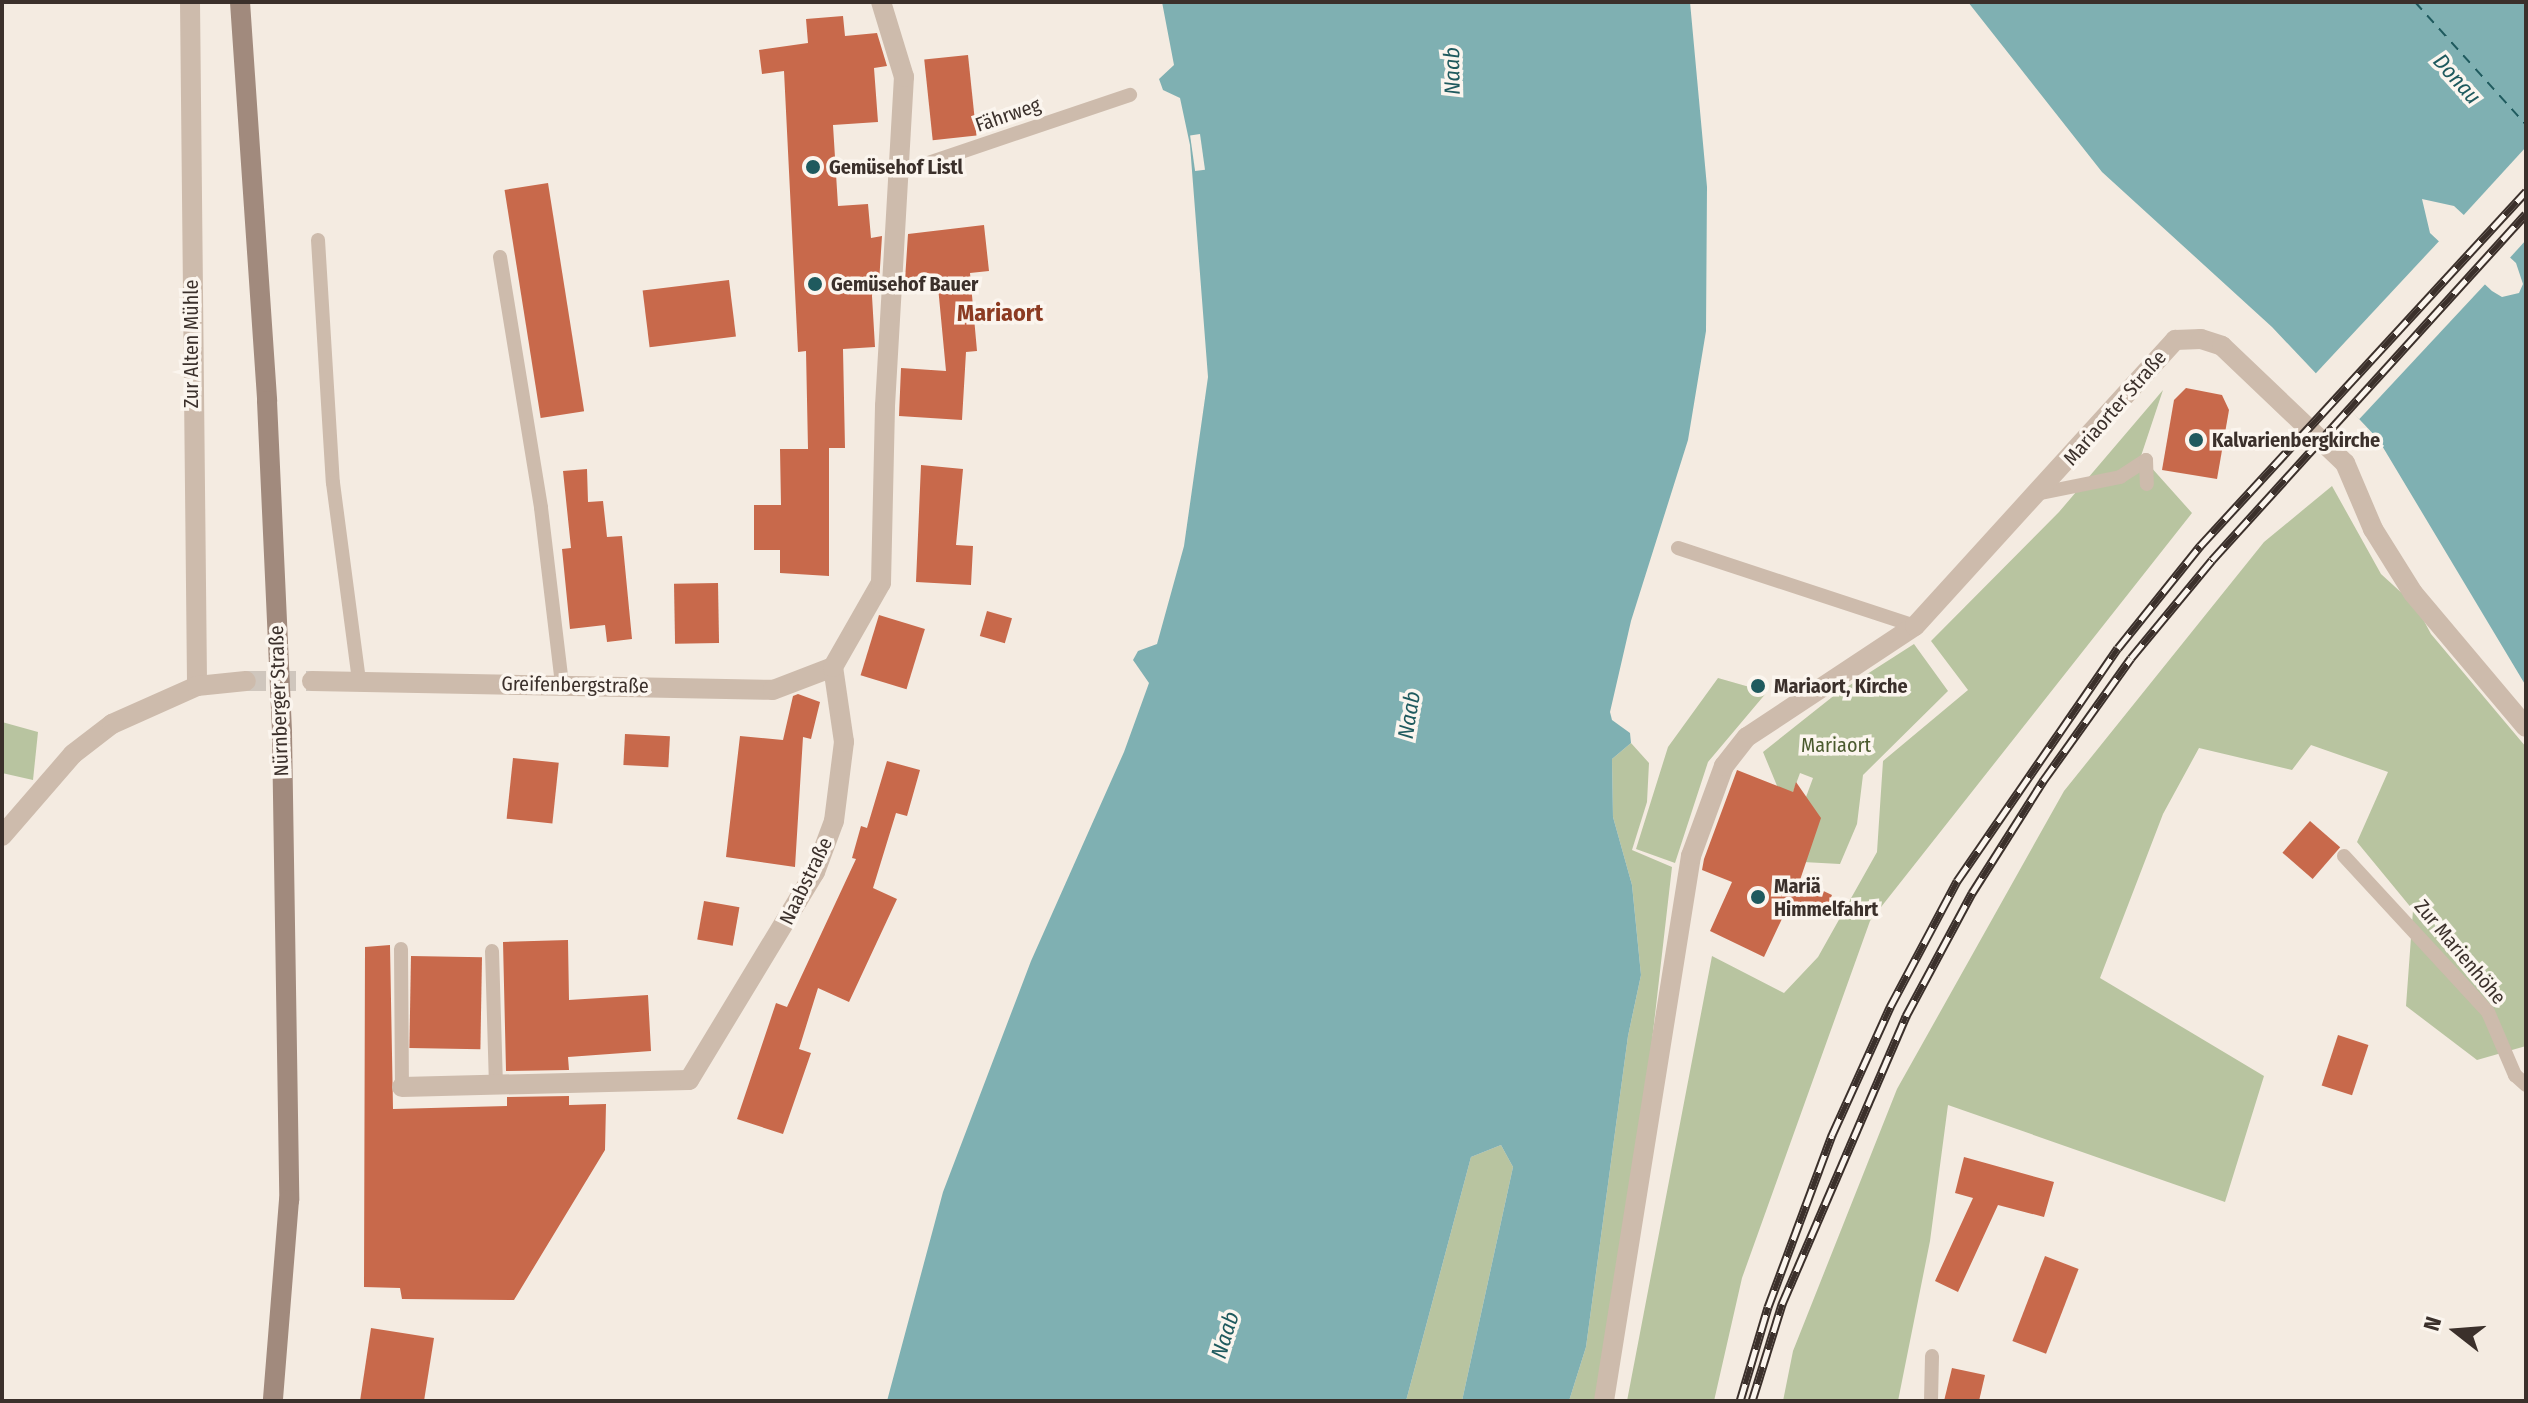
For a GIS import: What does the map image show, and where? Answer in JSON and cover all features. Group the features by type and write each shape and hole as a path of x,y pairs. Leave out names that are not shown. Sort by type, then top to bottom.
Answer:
{"main road":[{"name":"Nürnberger Straße","path":"240,2 267,401 282,733 289,1200 273,1401"}],"street":[{"name":"Zur Alten Mühle","path":"190,2 197,686"},
{"path":"833,667 881,583 885,406 904,77 881,2"},
{"name":"Mariaorter Straße","path":"1604,1401 1691,856 1724,766 1747,737 1915,626 2041,493 2175,340 2201,339 2222,346 2345,463 2373,529 2413,593 2526,727"},
{"name":"Greifenbergstraße","path":"312,681 773,690 833,667"},
{"name":"Naabstraße","path":"402,1087 689,1080 777,941 815,872 834,821 844,727 833,667"},
{"path":"2,836 73,754 112,724 197,686 246,681"}],"lane":[{"name":"Fährweg","path":"899,173 1130,95"},
{"path":"318,240 333,483 359,681"},
{"path":"500,257 541,508 562,684"},
{"path":"2041,493 2120,477 2146,460 2147,484"},
{"path":"1678,548 1915,626"},
{"name":"Zur Marienhöhe","path":"2344,856 2488,1012 2515,1075 2526,1085"},
{"path":"401,949 402,1087"},
{"path":"492,951 496,1083"},
{"path":"1931,1401 1932,1356"}],"green space":[{"path":"2163,390 2141,456 2192,513 1870,921 1742,1278 1714,1401 1627,1401 1712,956 1784,993 1818,957 1877,852 1883,761 1968,690 1931,641 2059,512"},
{"path":"2332,486 2381,574 2416,606 2431,634 2526,747 2526,1046 2477,1060 2406,1006 2413,910 2357,842 2388,772 2311,745 2292,770 2199,748 2163,814 2100,978 2264,1076 2225,1202 1948,1105 1930,1241 1898,1401 1783,1401 1793,1351 1897,1089 2064,791 2264,542"},
{"name":"Mariaort","path":"1914,644 1948,691 1863,775 1857,824 1840,864 1803,862 1806,797 1813,778 1800,773 1793,792 1780,793 1763,752 1836,694"},
{"path":"1718,678 1767,692 1708,762 1675,863 1636,849 1668,747"},
{"path":"2,722 38,732 33,780 2,773"},
{"path":"1631,743 1649,763 1647,802 1632,850 1672,867 1642,1128 1595,1401 1569,1401 1586,1347 1628,1036 1641,975 1632,885 1613,817 1612,759"},
{"path":"1501,1145 1513,1167 1462,1401 1406,1401 1471,1157"}],"water":[{"name":"Naab","path":"1162,2 1690,2 1707,187 1706,331 1688,440 1631,621 1610,712 1612,720 1630,733 1631,743 1612,759 1613,817 1632,885 1641,975 1628,1036 1586,1347 1569,1401 1462,1401 1513,1167 1501,1145 1471,1157 1406,1401 887,1401 943,1192 1031,961 1124,752 1149,683 1133,660 1138,651 1157,644 1184,546 1208,377 1190,145 1180,98 1163,90 1159,79 1174,65"},
{"name":"Donau","path":"1968,2 2526,2 2526,686 2378,439 2272,327 2102,172","holes":["2422,199 2454,206 2516,263 2523,284 2519,293 2502,297 2492,291 2430,233"]}],"pier":[{"path":"1200,134 1205,170 1195,171 1190,135"},
{"path":"2526,147 2526,240 2507,261 2461,218"},
{"path":"2442,238 2488,281 2359,419 2313,376"}],"building":[{"path":"843,16 845,36 877,33 887,66 874,68 878,122 833,125 838,206 868,204 871,238 882,236 879,283 873,284 872,296 875,347 843,349 845,448 829,448 829,576 780,573 780,550 754,550 754,505 781,505 780,449 808,449 806,351 798,352 784,71 762,74 759,50 808,43 806,19"},
{"path":"968,55 976,136 933,140 924,60"},
{"path":"548,183 584,411 541,418 505,190"},
{"path":"984,225 989,271 970,273 977,351 966,352 962,420 899,416 901,368 946,371 937,276 905,280 908,234"},
{"path":"729,280 736,337 650,347 643,291"},
{"name":"Kalvarienbergkirche","path":"2186,388 2222,395 2229,410 2217,479 2162,470 2174,400"},
{"path":"921,465 963,469 956,545 973,546 971,585 916,582"},
{"path":"587,469 588,502 603,501 607,537 622,536 632,639 607,642 605,625 570,629 562,549 571,548 563,471"},
{"path":"718,583 719,643 675,644 674,584"},
{"path":"987,611 1012,618 1005,643 980,636"},
{"path":"879,615 925,629 906,689 861,675"},
{"path":"798,694 820,702 811,739 803,737 795,867 726,857 740,736 783,740 793,696"},
{"path":"625,734 670,736 668,767 623,765"},
{"path":"513,758 559,763 552,823 507,819"},
{"path":"887,761 920,770 907,816 896,813 873,888 897,899 849,1002 818,988 799,1049 811,1053 783,1134 737,1119 776,1003 787,1007 856,859 852,858 861,826 867,828"},
{"name":"Mariä Himmelfahrt","path":"1737,770 1793,792 1796,782 1821,818 1800,880 1832,895 1822,918 1789,904 1764,957 1710,931 1732,882 1702,870"},
{"path":"2310,821 2340,847 2313,879 2282,853"},
{"path":"704,901 739,907 733,946 697,939"},
{"path":"568,940 569,1000 648,995 651,1051 568,1057 569,1070 506,1071 503,942"},
{"path":"390,945 393,1109 507,1106 507,1097 569,1096 569,1105 606,1104 605,1150 514,1300 402,1299 400,1288 364,1287 365,947"},
{"path":"411,956 482,957 480,1049 409,1048"},
{"path":"2338,1035 2368,1045 2352,1095 2322,1085"},
{"path":"1964,1157 2054,1182 2044,1217 1998,1205 1958,1292 1935,1281 1973,1198 1955,1193"},
{"path":"2045,1256 2079,1269 2046,1354 2012,1341"},
{"path":"371,1328 434,1338 424,1401 360,1401"},
{"path":"1952,1368 1985,1375 1979,1401 1944,1401"}],"ferry route":[{"path":"2415,2 2526,125"}],"tunnel":[{"path":"246,681 312,681"}],"railway":[{"path":"1740,1401 1768,1307 1832,1135 1890,1007 1957,881 2118,648 2200,546 2526,191"},
{"path":"1752,1401 1782,1304 1906,1016 1972,893 2043,781 2131,658 2212,560 2526,214"}],"place":[{"name":"Gemüsehof Listl","path":"813,167"},
{"name":"Gemüsehof Bauer","path":"815,284"},
{"name":"Kalvarienbergkirche","path":"2196,440"},
{"name":"Mariaort, Kirche","path":"1758,686"},
{"name":"Mariä Himmelfahrt","path":"1758,897"}],"district":[{"name":"Mariaort","path":"1000,314"}]}
